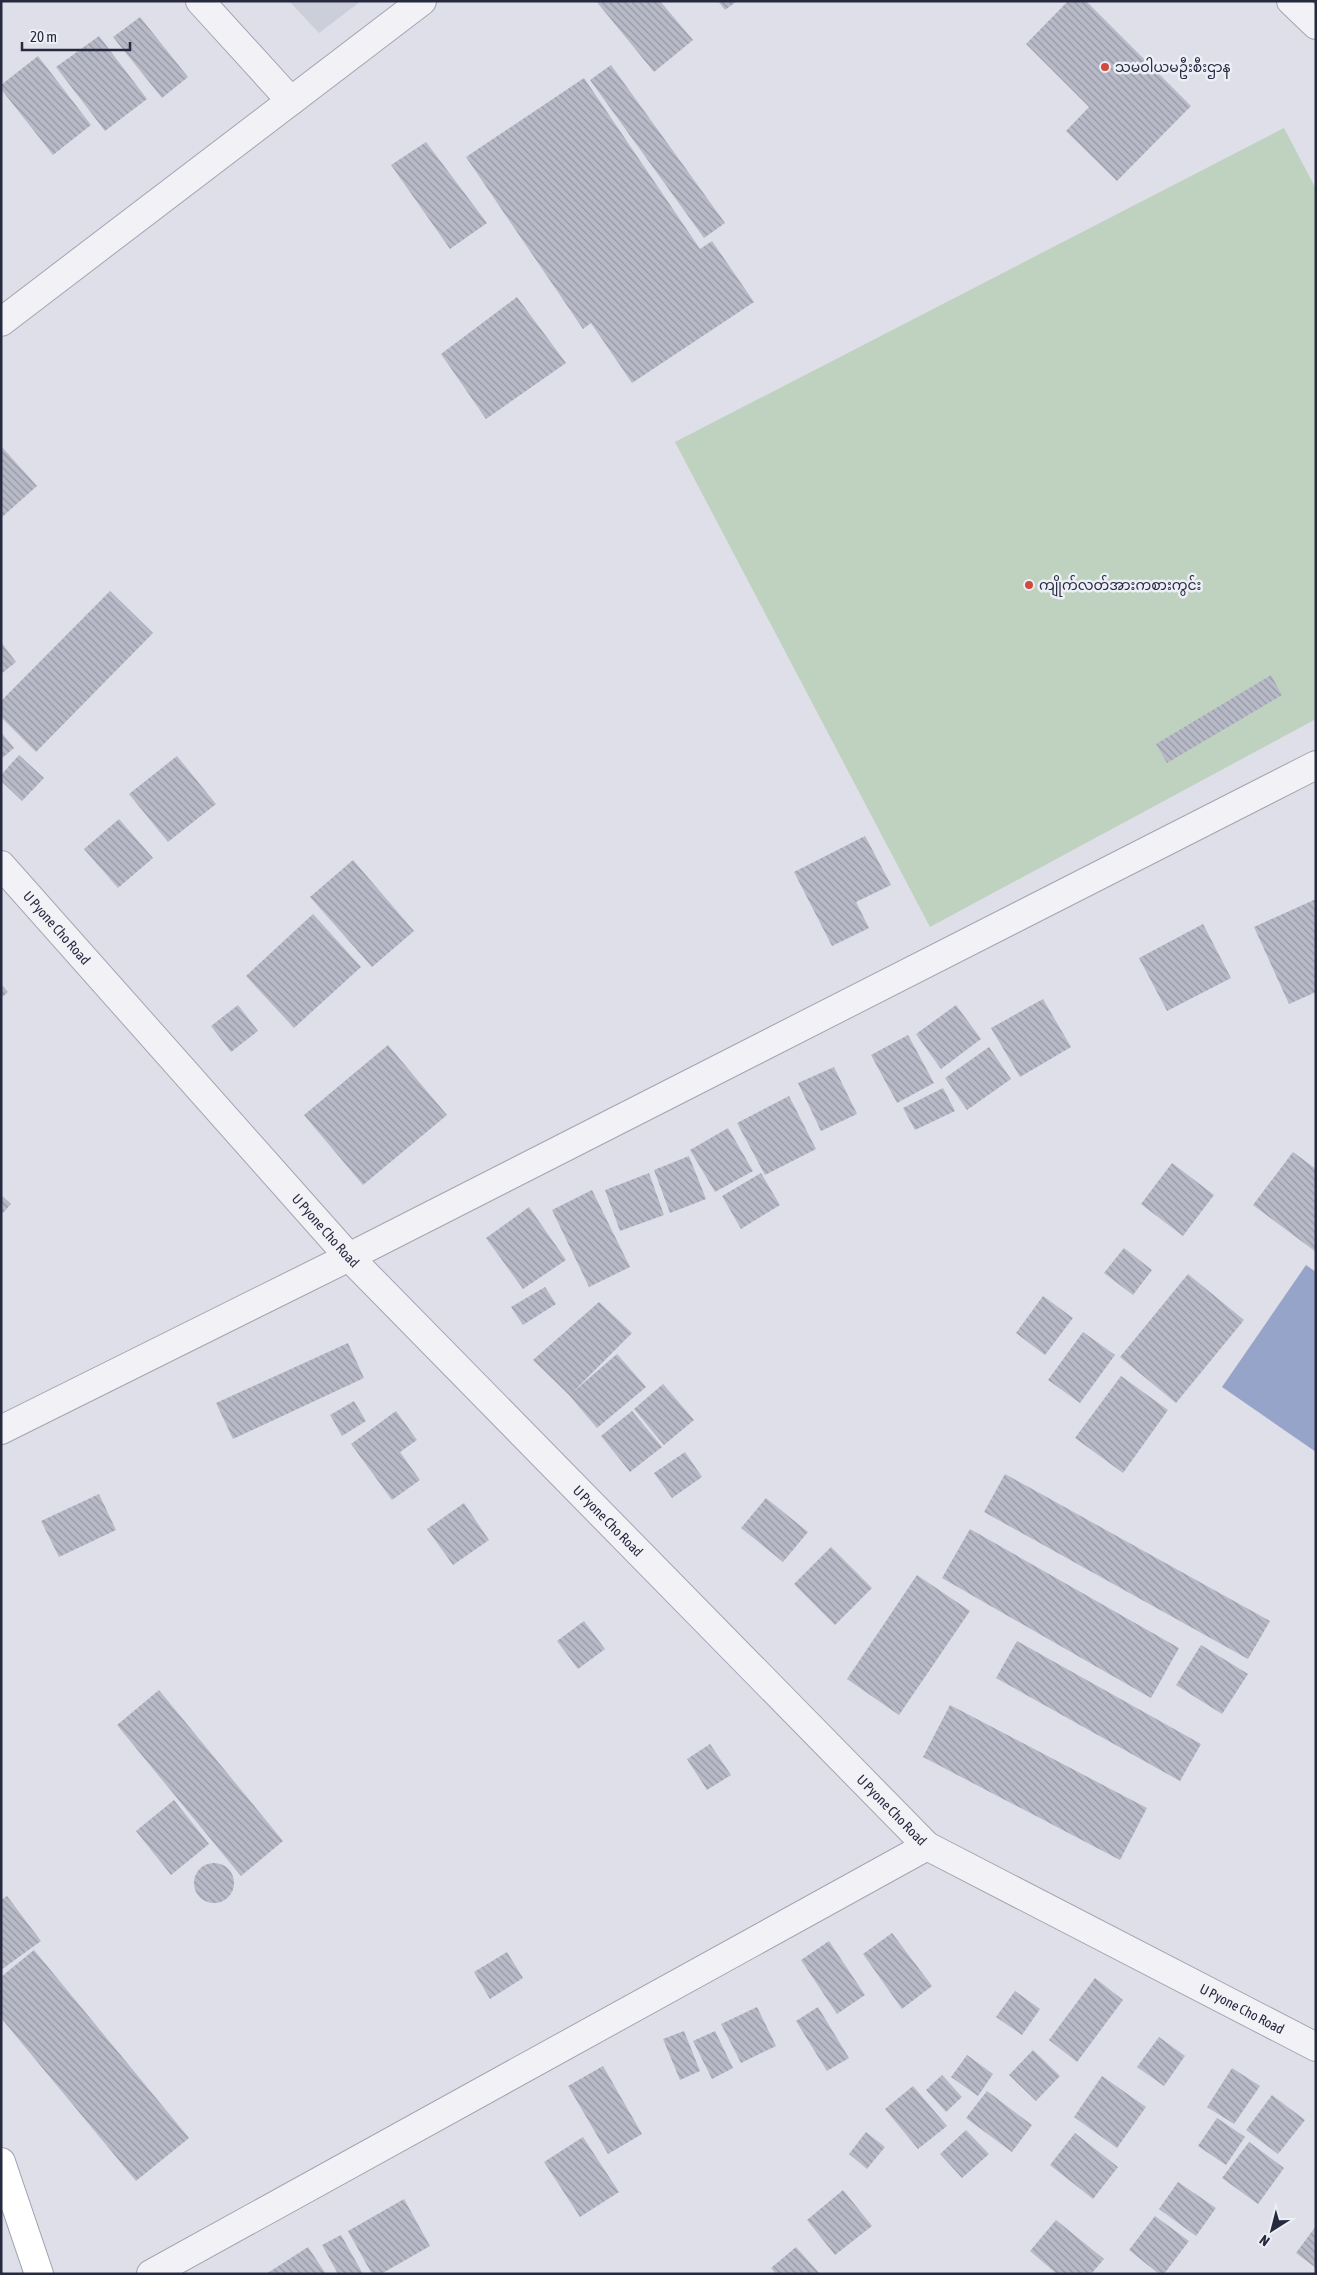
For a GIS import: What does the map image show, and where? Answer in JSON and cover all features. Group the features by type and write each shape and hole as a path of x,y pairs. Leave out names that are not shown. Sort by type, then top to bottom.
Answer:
{"main road":[{"path":"1,2162 39,2274"}],"street":[{"path":"200,1 291,101"},
{"path":"1,322 422,1"},
{"path":"1291,1 1316,25"},
{"path":"1,1430 349,1257 1316,765"},
{"name":"U Pyone Cho Road","path":"1,865 349,1257 927,1846 1316,2047"},
{"path":"151,2274 927,1846"}],"shaded area":[{"path":"289,1 361,1 319,33"}],"green space":[{"path":"1284,128 1316,189 1316,719 930,927 675,442"}],"water":[{"path":"1306,1265 1316,1272 1316,1452 1222,1387"}],"building":[{"path":"596,1 660,1 693,40 654,72"},
{"path":"718,1 737,1 725,10"},
{"path":"1068,1 1086,1 1191,106 1117,181 1066,131 1089,107 1026,44"},
{"path":"140,17 188,77 162,98 113,37"},
{"path":"99,36 147,99 105,131 56,67"},
{"path":"38,56 91,125 53,155 1,89 1,85"},
{"path":"611,65 725,223 704,238 590,80"},
{"path":"584,78 700,249 712,241 754,302 632,383 591,323 583,329 466,157"},
{"path":"426,142 487,223 450,249 391,165"},
{"path":"517,297 566,363 486,419 441,354"},
{"path":"1,446 37,486 1,518"},
{"path":"110,591 153,633 36,752 1,717 1,701"},
{"path":"1,642 16,662 1,674"},
{"path":"1271,675 1282,695 1167,763 1156,744"},
{"path":"1,732 14,748 1,759"},
{"path":"19,755 44,778 22,801 1,781 1,775"},
{"path":"177,756 216,804 168,842 129,794"},
{"path":"119,819 153,858 118,888 84,849"},
{"path":"865,836 891,885 856,902 869,928 832,946 794,872"},
{"path":"353,860 414,931 372,967 310,897"},
{"path":"1316,899 1316,992 1289,1004 1254,927"},
{"path":"313,914 361,967 294,1028 246,976"},
{"path":"1203,924 1231,978 1167,1011 1139,958"},
{"path":"1,984 8,992 1,998"},
{"path":"1043,999 1071,1047 1020,1077 991,1028"},
{"path":"238,1005 258,1031 231,1052 211,1026"},
{"path":"956,1005 981,1039 941,1069 916,1034"},
{"path":"908,1035 934,1083 897,1103 871,1055"},
{"path":"388,1045 447,1115 363,1185 304,1115"},
{"path":"989,1047 1011,1079 967,1110 945,1078"},
{"path":"834,1067 857,1114 821,1131 798,1083"},
{"path":"943,1088 955,1111 915,1130 903,1108"},
{"path":"789,1096 816,1149 765,1175 737,1123"},
{"path":"728,1128 753,1171 715,1192 690,1150"},
{"path":"1293,1152 1316,1169 1316,1252 1253,1205"},
{"path":"689,1156 706,1199 670,1213 654,1170"},
{"path":"1172,1163 1214,1195 1183,1236 1141,1204"},
{"path":"649,1173 664,1215 620,1231 605,1190"},
{"path":"761,1173 780,1205 741,1229 722,1196"},
{"path":"592,1190 630,1267 589,1287 552,1210"},
{"path":"1,1195 11,1204 1,1215"},
{"path":"529,1207 566,1260 523,1289 486,1238"},
{"path":"1124,1248 1152,1270 1133,1295 1104,1273"},
{"path":"1188,1274 1244,1320 1176,1403 1120,1357"},
{"path":"545,1287 556,1304 523,1325 511,1307"},
{"path":"1043,1296 1073,1318 1045,1355 1016,1333"},
{"path":"599,1302 632,1333 573,1392 617,1354 646,1387 597,1428 569,1395 533,1360"},
{"path":"1083,1332 1115,1355 1080,1403 1048,1380"},
{"path":"348,1343 364,1378 233,1439 216,1403"},
{"path":"1121,1376 1168,1410 1123,1473 1075,1438"},
{"path":"663,1384 694,1420 664,1445 634,1409"},
{"path":"354,1401 366,1421 342,1436 330,1415"},
{"path":"396,1411 417,1440 400,1452 420,1480 392,1500 351,1444"},
{"path":"632,1411 662,1447 630,1472 601,1436"},
{"path":"685,1452 702,1477 672,1498 654,1473"},
{"path":"1005,1474 1270,1621 1248,1659 984,1512"},
{"path":"99,1494 116,1530 59,1557 41,1521"},
{"path":"766,1498 808,1532 783,1562 741,1528"},
{"path":"464,1503 489,1540 453,1565 427,1529"},
{"path":"970,1529 1179,1648 1151,1698 942,1578"},
{"path":"831,1547 872,1588 835,1625 794,1584"},
{"path":"917,1575 970,1611 899,1715 847,1679"},
{"path":"584,1621 605,1649 578,1669 557,1641"},
{"path":"1017,1641 1201,1744 1180,1781 996,1678"},
{"path":"1201,1645 1248,1674 1222,1714 1176,1685"},
{"path":"159,1690 283,1841 241,1876 117,1725"},
{"path":"950,1705 1147,1808 1120,1860 923,1757"},
{"path":"710,1744 731,1775 707,1790 687,1759"},
{"path":"174,1800 209,1844 171,1875 136,1831"},
{"path":"218,1863 225,1866 231,1872 234,1883 233,1891 225,1900 218,1903 210,1903 203,1900 195,1891 194,1879 197,1872 206,1864"},
{"path":"7,1896 41,1941 1,1970 1,1900"},
{"path":"892,1933 932,1986 902,2009 863,1954"},
{"path":"829,1941 865,1995 837,2014 801,1960"},
{"path":"34,1950 189,2138 136,2181 1,2018 1,1977"},
{"path":"507,1952 523,1978 490,1999 474,1972"},
{"path":"1095,1978 1123,2000 1077,2062 1049,2040"},
{"path":"1015,1991 1040,2009 1022,2035 996,2017"},
{"path":"757,2007 776,2046 741,2063 721,2024"},
{"path":"818,2007 849,2058 827,2071 796,2021"},
{"path":"684,2031 700,2071 680,2080 663,2039"},
{"path":"715,2031 733,2068 712,2079 693,2041"},
{"path":"1159,2037 1185,2056 1164,2086 1137,2067"},
{"path":"1033,2050 1060,2076 1036,2101 1009,2075"},
{"path":"967,2055 993,2074 978,2096 951,2077"},
{"path":"603,2066 642,2134 608,2154 568,2086"},
{"path":"1232,2068 1260,2086 1234,2124 1207,2107"},
{"path":"942,2075 962,2097 946,2112 926,2090"},
{"path":"1102,2076 1146,2107 1117,2148 1074,2117"},
{"path":"913,2086 947,2126 918,2149 885,2109"},
{"path":"987,2091 1032,2125 1012,2152 966,2118"},
{"path":"1272,2095 1305,2120 1278,2154 1246,2130"},
{"path":"1217,2118 1245,2137 1226,2165 1198,2146"},
{"path":"966,2130 989,2154 962,2178 940,2154"},
{"path":"866,2132 885,2147 867,2169 849,2154"},
{"path":"1075,2133 1118,2167 1093,2199 1050,2165"},
{"path":"583,2137 619,2192 580,2217 544,2162"},
{"path":"1249,2142 1284,2168 1258,2204 1222,2178"},
{"path":"1178,2182 1216,2208 1196,2236 1159,2209"},
{"path":"843,2190 872,2226 835,2255 807,2220"},
{"path":"404,2199 430,2246 381,2274 372,2274 348,2231"},
{"path":"1155,2216 1189,2241 1164,2274 1159,2274 1129,2250"},
{"path":"1056,2220 1104,2259 1091,2274 1057,2274 1030,2251"},
{"path":"1316,2226 1316,2268 1296,2253"},
{"path":"341,2235 363,2274 338,2274 322,2245"},
{"path":"308,2247 326,2274 266,2274"},
{"path":"796,2247 820,2274 776,2274 771,2268"}],"place":[{"name":"သမဝါယမဦးစီးဌာန","path":"1105,67"},
{"name":"ကျိုက်လတ်အားကစားကွင်း","path":"1029,585"}]}
